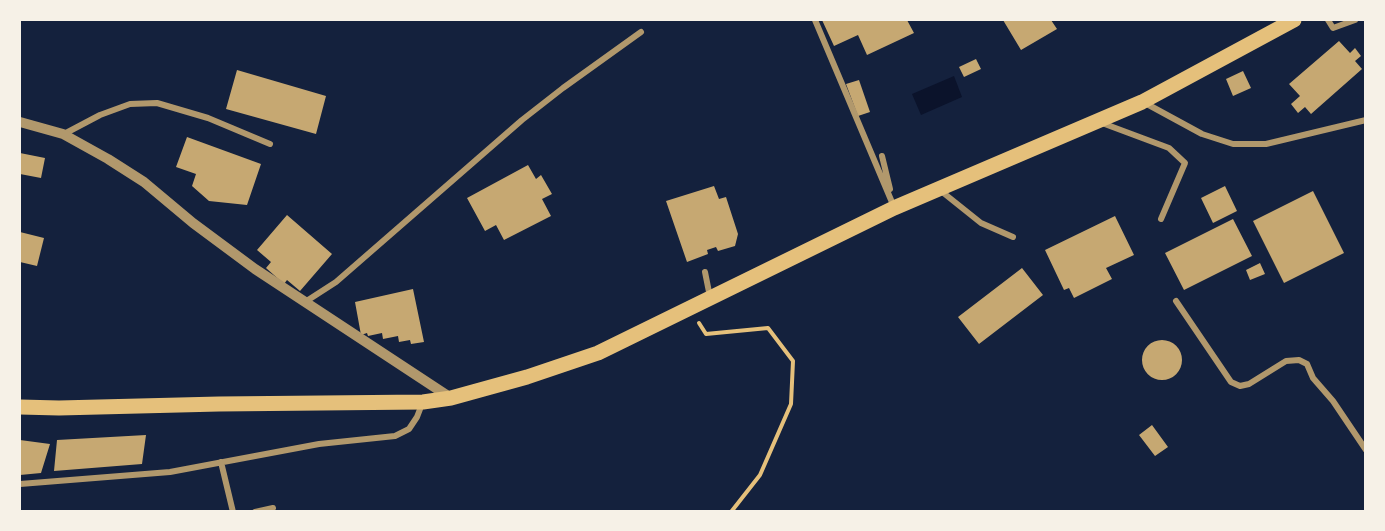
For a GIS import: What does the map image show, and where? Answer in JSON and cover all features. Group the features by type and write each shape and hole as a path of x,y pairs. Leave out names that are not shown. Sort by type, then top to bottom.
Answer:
{"main road":[{"path":"20,407 423,402 451,398 526,377 598,353 894,208 1142,102 1278,24 1294,20"}],"street":[{"path":"815,20 894,208"},
{"path":"1328,20 1333,28 1355,20"},
{"path":"305,302 336,282 522,120 641,32"},
{"path":"1142,102 1202,134 1233,144 1266,144 1365,120"},
{"path":"63,134 100,114 130,104 157,103 208,118 270,144"},
{"path":"1096,121 1169,148 1185,163 1161,219"},
{"path":"20,122 63,134 144,182 202,230 255,269 451,398"},
{"path":"882,156 894,208"},
{"path":"938,188 981,223 1013,237"},
{"path":"705,272 711,297"},
{"path":"1176,301 1231,382 1240,386 1249,384 1286,361 1299,360 1307,364 1313,378 1333,401 1365,450"},
{"path":"20,484 170,472 319,444 394,436 408,429 417,417 423,402"},
{"path":"221,462 233,512"},
{"path":"255,512 273,508"}],"path":[{"path":"690,308 706,334 768,328 793,362 791,404 760,475 730,512"}],"water":[{"path":"954,76 962,97 921,115 912,94"}],"building":[{"path":"822,20 907,20 914,33 867,55 858,35 834,46"},
{"path":"1003,20 1051,20 1057,29 1021,50"},
{"path":"1339,41 1350,53 1355,48 1361,56 1355,61 1362,69 1311,114 1305,107 1298,113 1291,104 1300,96 1289,84"},
{"path":"976,59 981,69 964,77 959,67"},
{"path":"237,70 326,96 316,134 226,109"},
{"path":"1243,71 1251,88 1233,96 1226,79"},
{"path":"859,80 870,112 858,116 846,84"},
{"path":"187,137 261,164 247,205 209,201 192,186 196,174 176,167"},
{"path":"20,153 45,158 41,178 20,174"},
{"path":"528,165 536,179 541,175 552,194 542,199 551,216 504,240 496,225 485,231 467,198"},
{"path":"714,186 719,199 726,197 738,234 735,246 718,251 716,247 707,250 708,254 687,262 666,201"},
{"path":"1225,186 1237,211 1213,223 1201,198"},
{"path":"1313,191 1344,253 1284,283 1253,221"},
{"path":"287,215 332,254 300,291 287,280 284,284 266,268 271,262 257,250"},
{"path":"1115,216 1134,255 1106,268 1112,279 1074,298 1069,288 1064,290 1045,250"},
{"path":"1233,219 1252,256 1184,290 1165,253"},
{"path":"20,232 44,238 37,266 20,262"},
{"path":"1260,263 1265,274 1250,280 1246,270"},
{"path":"1022,268 1043,295 979,344 958,317"},
{"path":"413,289 424,342 411,344 410,340 399,342 398,336 383,339 382,333 361,335 355,302"},
{"path":"1162,340 1170,341 1176,346 1181,352 1181,368 1176,374 1170,379 1162,380 1154,379 1148,374 1143,368 1142,360 1143,352 1148,346 1154,341"},
{"path":"1152,425 1168,447 1155,456 1139,435"},
{"path":"146,435 142,464 54,471 57,440"},
{"path":"20,440 50,444 41,473 20,475"}]}
